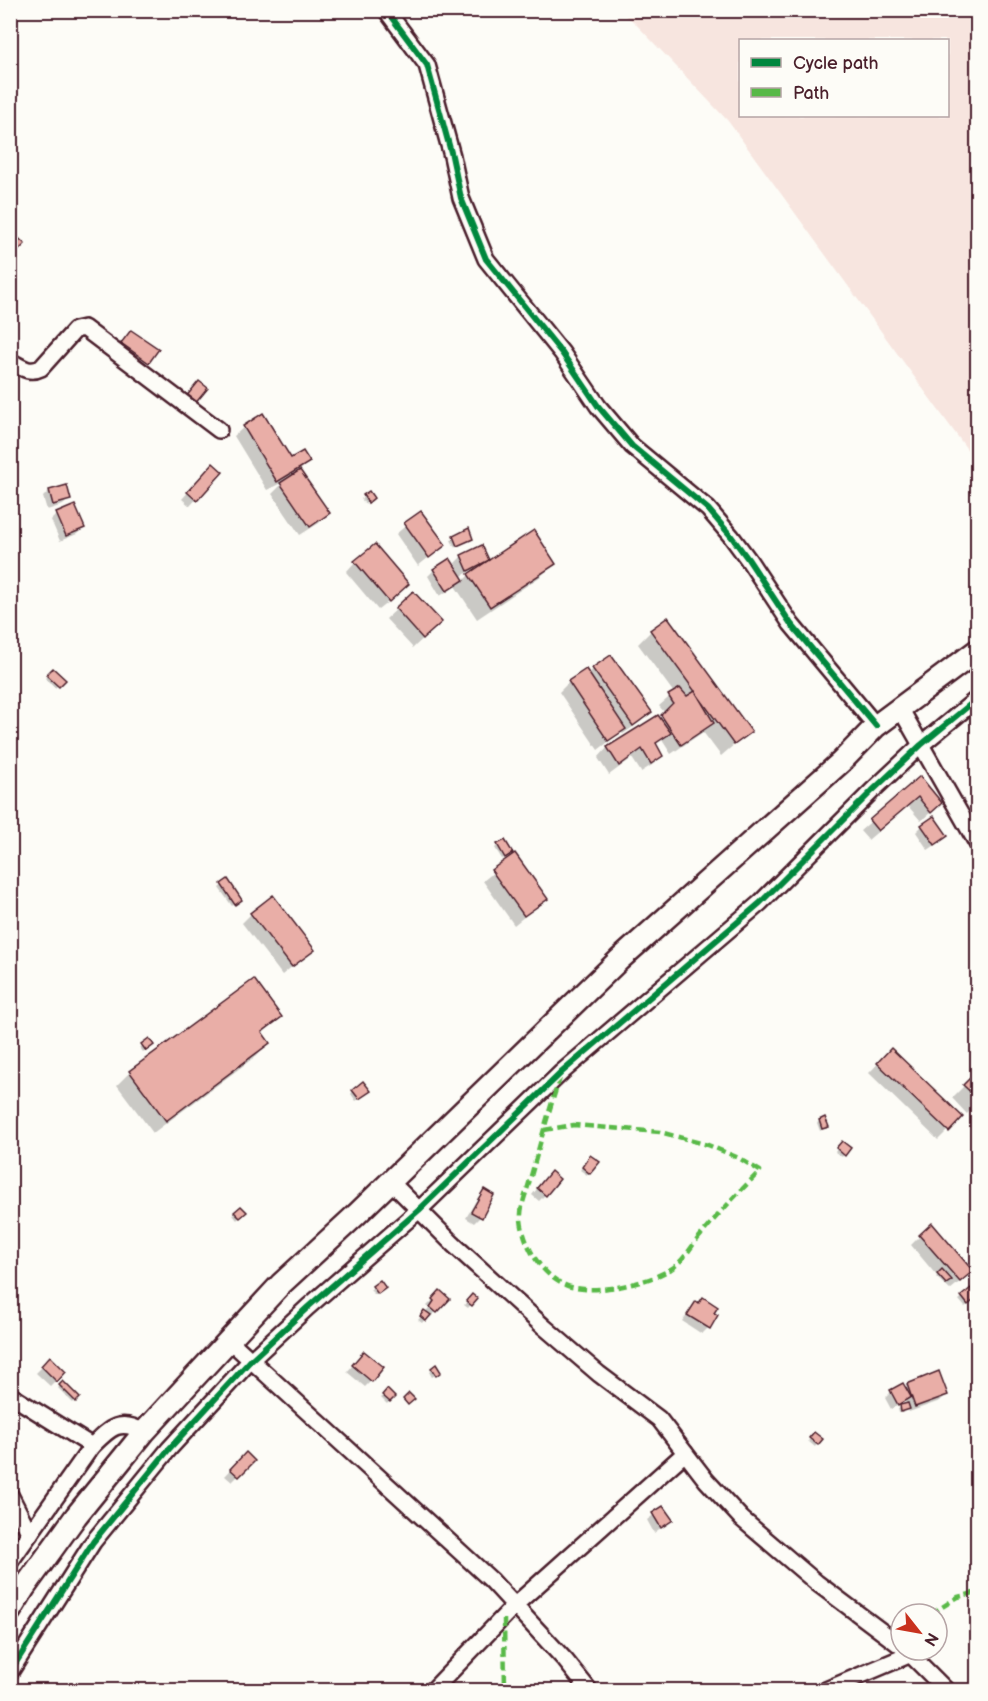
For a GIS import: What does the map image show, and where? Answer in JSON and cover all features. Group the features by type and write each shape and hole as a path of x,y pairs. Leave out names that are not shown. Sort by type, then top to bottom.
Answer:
{"highway":[{"path":"10,1611 76,1515 144,1432 281,1284 619,960 841,762 876,726 978,650"}],"street":[{"path":"386,10 427,65 461,198 486,259 562,353 598,406 632,446 708,509 731,536 791,624 876,726"},
{"path":"10,361 23,369 35,371 41,368 75,330 84,328 219,430"},
{"path":"10,1672 93,1542 169,1449 251,1360 418,1210 562,1072 760,903 921,745 978,698"},
{"path":"900,708 978,845"},
{"path":"390,1181 453,1244 543,1326 599,1374 659,1419 706,1480 742,1519 817,1583 889,1637"},
{"path":"229,1340 515,1605 590,1690"},
{"path":"10,1395 92,1446"},
{"path":"10,1562 92,1446 105,1433 118,1425 134,1426 144,1432"},
{"path":"433,1690 515,1605 685,1453"},
{"path":"10,1495 30,1534"},
{"path":"826,1690 889,1658"},
{"path":"918,1662 946,1690"}],"shaded area":[{"path":"618,11 977,11 977,463 728,121 633,21"}],"building":[{"path":"10,230 25,244 10,259"},
{"path":"131,330 159,349 149,363 121,343"},
{"path":"199,381 208,388 194,405 185,398"},
{"path":"263,413 291,458 303,451 310,462 277,482 243,426"},
{"path":"213,463 223,472 197,501 187,492"},
{"path":"300,470 330,513 310,527 280,483"},
{"path":"67,485 71,500 53,505 49,490"},
{"path":"369,491 374,498 368,503 363,495"},
{"path":"75,505 85,528 66,536 56,513"},
{"path":"421,511 446,545 429,558 404,523"},
{"path":"469,528 473,539 457,546 453,536"},
{"path":"534,530 556,564 490,607 468,574"},
{"path":"375,544 409,584 389,602 354,561"},
{"path":"482,545 489,560 468,571 461,555"},
{"path":"450,558 464,580 447,591 433,569"},
{"path":"413,591 442,622 423,639 395,608"},
{"path":"668,617 752,732 734,745 650,630"},
{"path":"611,655 652,712 633,726 592,668"},
{"path":"53,668 66,680 59,687 46,675"},
{"path":"586,669 626,729 608,741 568,681"},
{"path":"680,688 687,696 695,691 714,723 681,745 661,715 673,703 668,695"},
{"path":"658,715 671,733 656,743 663,756 651,764 642,749 619,766 607,747"},
{"path":"920,776 942,803 931,813 918,797 878,831 869,820"},
{"path":"934,816 948,836 935,845 921,825"},
{"path":"505,840 513,853 505,858 497,844"},
{"path":"515,853 548,899 524,916 491,870"},
{"path":"228,879 242,900 235,905 221,884"},
{"path":"273,895 315,950 292,967 250,913"},
{"path":"254,979 282,1017 262,1032 270,1043 166,1121 129,1071"},
{"path":"149,1038 154,1045 146,1051 141,1044"},
{"path":"891,1048 963,1117 949,1132 877,1063"},
{"path":"978,1070 978,1099 963,1085"},
{"path":"363,1081 371,1091 359,1099 352,1090"},
{"path":"825,1117 829,1127 822,1129 819,1120"},
{"path":"842,1141 851,1148 845,1156 836,1148"},
{"path":"590,1155 600,1162 590,1174 582,1167"},
{"path":"551,1171 560,1179 546,1196 537,1188"},
{"path":"484,1189 494,1195 482,1218 471,1212"},
{"path":"241,1206 247,1212 240,1218 234,1212"},
{"path":"932,1223 973,1271 960,1282 919,1235"},
{"path":"942,1269 952,1280 946,1284 937,1274"},
{"path":"380,1280 386,1288 378,1294 372,1286"},
{"path":"971,1288 978,1297 968,1305 961,1296"},
{"path":"440,1290 450,1299 437,1313 430,1307 434,1301 432,1299"},
{"path":"472,1294 478,1299 472,1306 466,1301"},
{"path":"703,1297 718,1307 714,1313 718,1315 710,1329 687,1315 696,1301 699,1303"},
{"path":"424,1310 431,1315 426,1321 420,1316"},
{"path":"364,1351 384,1367 372,1382 352,1365"},
{"path":"50,1356 66,1372 57,1382 41,1366"},
{"path":"436,1364 441,1372 436,1376 431,1368"},
{"path":"939,1371 948,1395 915,1407 907,1384"},
{"path":"63,1381 80,1398 76,1402 59,1385"},
{"path":"903,1383 911,1397 898,1405 890,1390"},
{"path":"387,1389 395,1397 390,1402 382,1395"},
{"path":"409,1393 415,1399 408,1405 403,1399"},
{"path":"908,1403 910,1409 901,1412 900,1405"},
{"path":"814,1432 823,1439 818,1445 809,1438"},
{"path":"246,1452 255,1461 239,1477 230,1469"},
{"path":"663,1506 673,1520 661,1528 652,1513"}],"marked path":[{"path":"544,1130 574,1125 660,1132 708,1145 739,1158 760,1171 697,1239 680,1262 671,1269 634,1284 619,1287 589,1289 565,1285 548,1274 535,1258 525,1238 521,1219 523,1201 548,1117 560,1078"},
{"path":"949,1603 958,1597 978,1592"},
{"path":"504,1619 505,1690"}],"cycle path":[{"path":"386,10 427,65 461,198 486,259 562,353 598,406 632,446 708,509 731,536 791,624 876,726"},
{"path":"10,1672 93,1542 169,1449 251,1360 419,1210 562,1072 760,903 872,791 921,745 978,698"}]}
